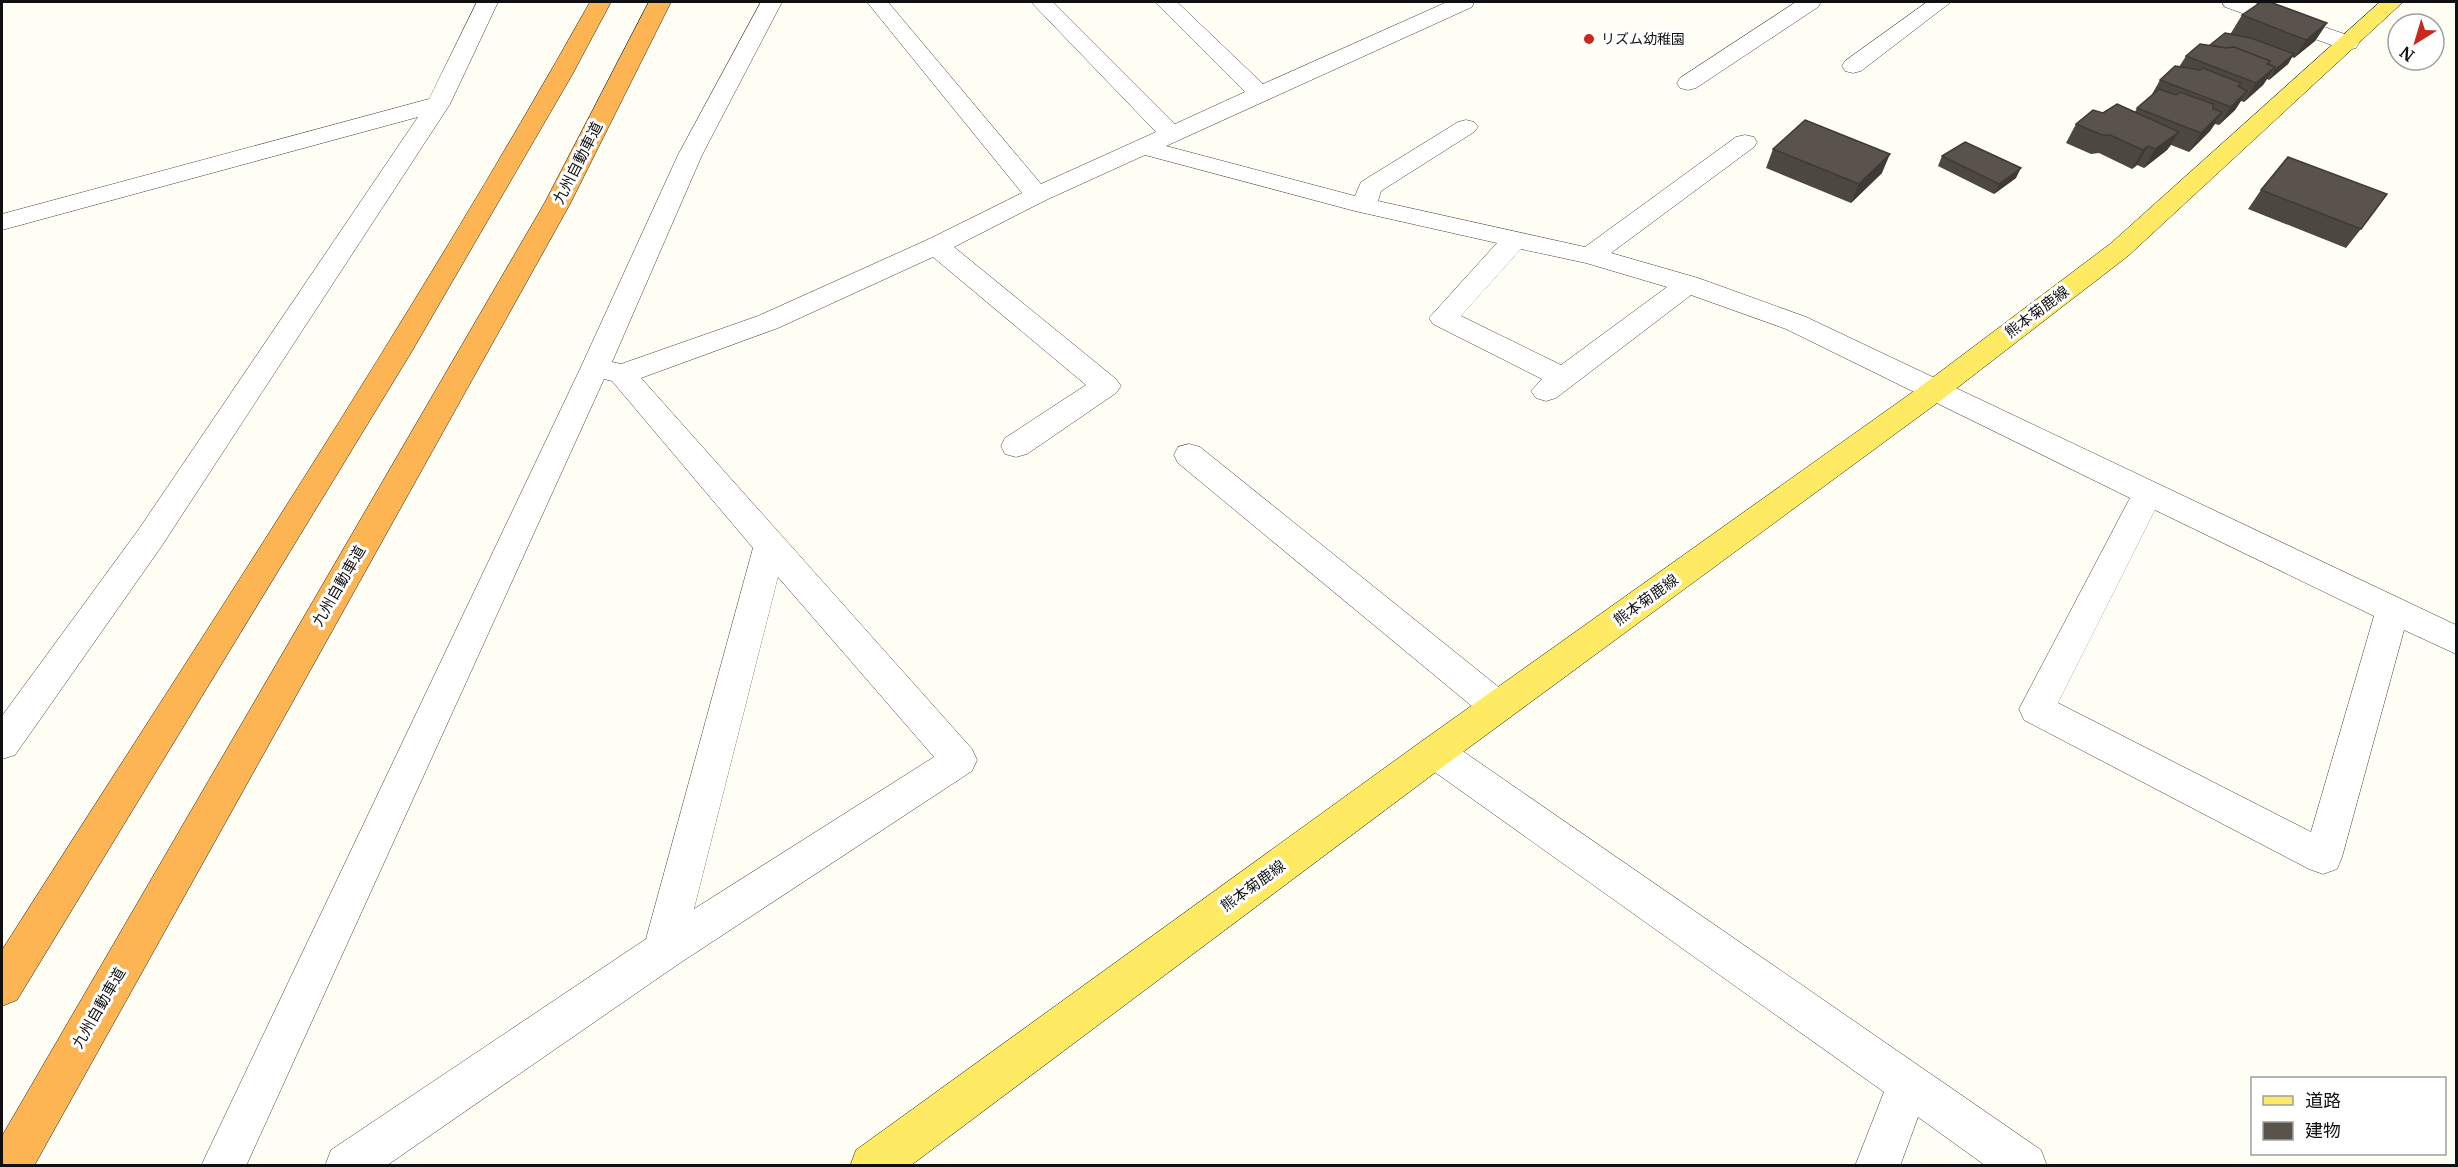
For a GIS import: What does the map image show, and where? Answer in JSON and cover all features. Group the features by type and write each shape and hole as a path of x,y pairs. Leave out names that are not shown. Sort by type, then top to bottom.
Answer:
{"highway":[{"path":"2,986 398,351 561,75 600,2"},
{"name":"九州自動車道","path":"9,1166 557,204 660,2"}],"main road":[{"name":"熊本菊鹿線","path":"872,1166 1435,752 1934,391 2119,250 2392,2"}],"street":[{"path":"2,744 150,538 438,104 487,2"},
{"path":"223,1166 608,371 690,155 771,2"},
{"path":"877,2 1037,195"},
{"path":"1041,2 1172,134"},
{"path":"1165,2 1260,94"},
{"path":"608,371 768,322 936,246 1037,195 1464,2"},
{"path":"1688,83 1810,2"},
{"path":"1853,66 1940,2"},
{"path":"2234,2 2348,43"},
{"path":"2,222 438,104"},
{"path":"1364,206 1370,187 1466,127"},
{"path":"1590,256 1745,142"},
{"path":"1143,147 1364,206 1590,256 1688,284 1796,323 2148,494 2457,640"},
{"path":"1516,240 1443,318 1555,384 1688,284"},
{"path":"936,246 1106,386 1016,446"},
{"path":"346,1166 663,951 959,760 770,546 608,371"},
{"path":"1189,455 1498,707"},
{"path":"2148,494 2037,709 2323,857 2392,611"},
{"path":"663,951 770,546"},
{"path":"1435,752 2025,1166"},
{"path":"1877,1166 1908,1085"}],"building":[{"path":"2261,2 2270,2 2327,23 2306,40 2242,15"},
{"path":"2225,33 2251,38 2294,54 2275,70 2275,67 2268,64 2270,61 2234,47 2210,45"},
{"path":"2200,44 2234,47 2270,61 2267,64 2275,67 2256,83 2186,56"},
{"path":"2175,66 2200,70 2203,68 2241,83 2238,86 2247,91 2231,107 2160,80"},
{"path":"2159,89 2176,95 2180,92 2213,104 2213,109 2222,112 2201,133 2137,108"},
{"path":"2117,104 2179,132 2155,149 2148,146 2143,150 2110,135 2102,135 2076,124 2093,110 2103,113"},
{"path":"1805,120 1890,154 1859,184 1773,149"},
{"path":"1965,142 2021,168 1999,184 1942,156"},
{"path":"2288,157 2387,194 2361,229 2261,190"}],"place":[{"name":"リズム幼稚園","path":"1589,39"}]}
